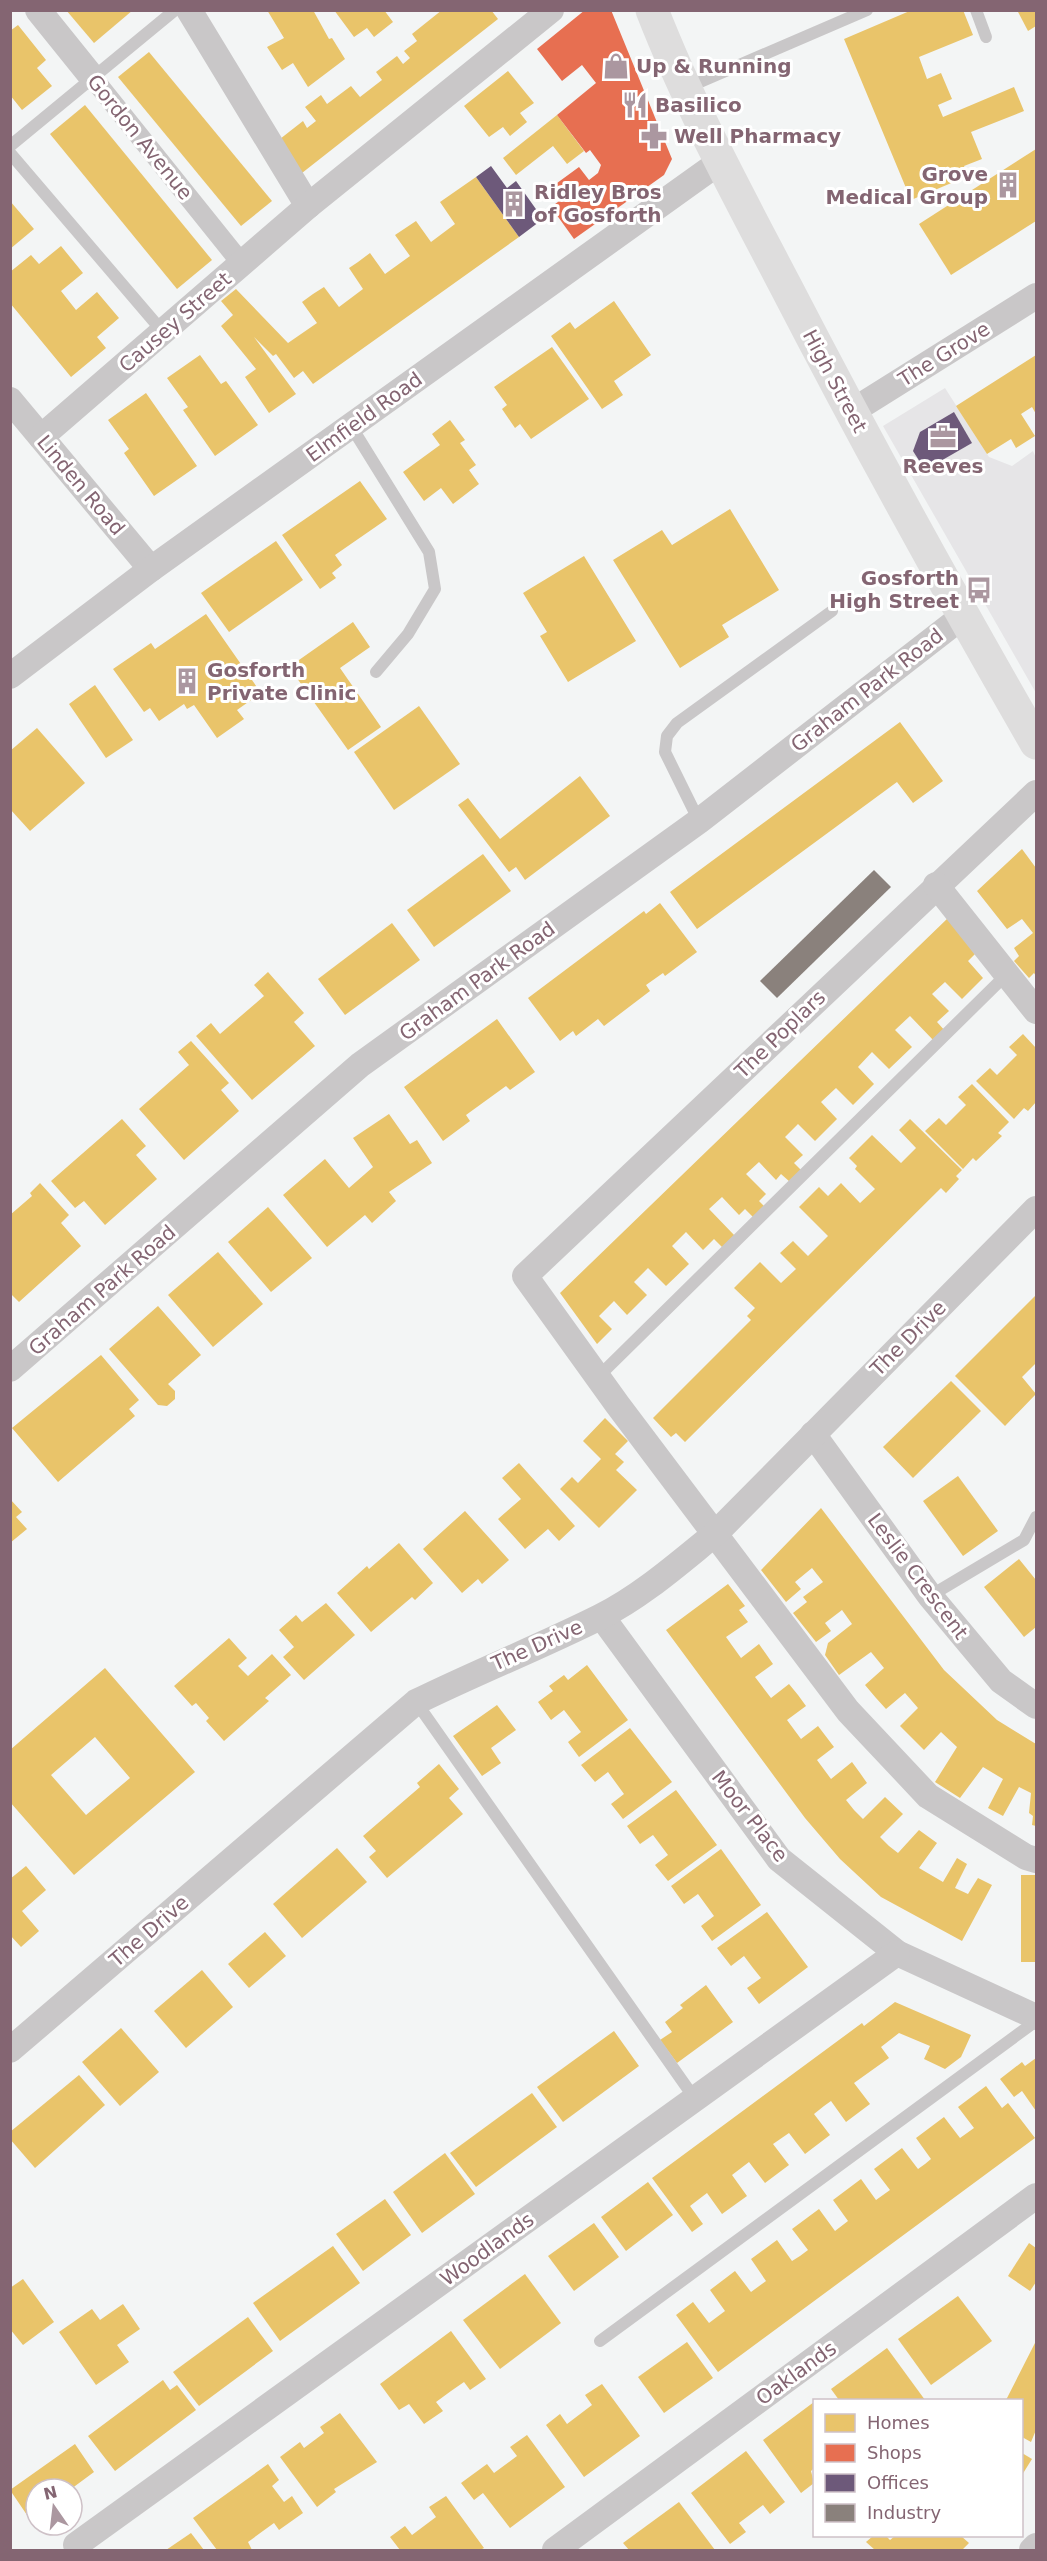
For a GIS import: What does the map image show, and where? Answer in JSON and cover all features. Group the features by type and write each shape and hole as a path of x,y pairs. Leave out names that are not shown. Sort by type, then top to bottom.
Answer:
{"main road":[{"name":"High Street","path":"652,10 685,88 721,161 851,412 1036,743"}],"street":[{"name":"Gordon Avenue","path":"38,10 242,264"},
{"path":"189,10 308,206"},
{"name":"Causey Street","path":"42,437 308,206 551,10"},
{"name":"Elmfield Road","path":"10,676 151,569 721,161"},
{"name":"The Grove","path":"851,412 1036,296"},
{"name":"Linden Road","path":"10,400 151,569"},
{"name":"Graham Park Road","path":"10,1369 360,1065 699,821 963,616"},
{"name":"The Poplars","path":"598,1377 525,1276 936,885 1036,793"},
{"path":"936,885 1036,1011"},
{"name":"The Drive","path":"10,2050 416,1702 479,1670 602,1617 658,1580 715,1534 1036,1209"},
{"path":"598,1377 849,1712 928,1796 1026,1857 1036,1860"},
{"name":"Leslie Crescent","path":"813,1434 930,1596 1001,1681 1036,1706"},
{"name":"Moor Place","path":"602,1617 779,1859 897,1953 1036,2019"},
{"name":"Woodlands","path":"78,2548 897,1953"},
{"name":"Oaklands","path":"555,2550 1036,2196"},
{"path":"1032,2550 1036,2546"}],"lane":[{"path":"10,146 175,10"},
{"path":"685,88 867,10"},
{"path":"976,10 986,37"},
{"path":"10,153 163,332"},
{"path":"351,426 429,552 435,589 408,634 376,672"},
{"path":"699,821 665,752 667,736 677,723 832,611"},
{"path":"598,1377 1007,974"},
{"path":"930,1596 1024,1540 1036,1517"},
{"path":"416,1702 695,2099"},
{"path":"600,2341 1036,2019"}],"shaded area":[{"path":"945,388 989,457 1012,466 1033,451 1036,458 1036,693 883,426"}],"building: Homes":[{"path":"66,10 133,10 94,43"},
{"path":"267,10 313,10 329,39 332,38 345,59 308,87 293,63 282,70 267,47 284,38"},
{"path":"334,10 384,10 393,22 374,37 367,28 354,37"},
{"path":"442,10 491,10 498,19 302,173 280,139 303,121 307,128 316,121 305,107 321,95 327,104 351,86 360,97 382,80 376,72 397,56 403,64 410,58 404,51 417,41 412,34"},
{"path":"912,10 963,10 973,35 919,57 927,79 941,73 952,99 938,105 943,117 1014,87 1024,111 971,132 982,159 964,166 968,176 911,200 844,39"},
{"path":"1017,10 1036,10 1036,26 1028,31"},
{"path":"18,25 46,60 37,68 52,86 22,110 10,95 10,31"},
{"path":"149,52 272,201 241,226 118,77"},
{"path":"508,71 534,103 520,113 527,122 510,136 503,127 489,137 464,106"},
{"path":"85,105 212,260 177,289 50,134"},
{"path":"557,115 584,151 567,164 553,146 516,175 503,158"},
{"name":"Grove Medical Group","path":"1036,149 1036,221 951,275 919,224"},
{"path":"476,177 519,237 313,384 303,371 294,378 276,354 273,356 254,337 296,394 269,413 245,377 256,369 221,326 233,315 221,301 236,289 288,343 317,323 302,302 324,287 339,307 363,289 349,268 370,253 385,274 410,256 395,235 416,221 431,242 455,224 440,202"},
{"path":"10,201 34,229 10,249"},
{"path":"61,246 83,273 61,291 76,310 97,292 119,318 97,337 106,348 71,377 10,303 10,272 31,255 39,264"},
{"path":"614,301 651,355 614,381 623,395 602,409 551,336 570,322 575,329"},
{"path":"552,347 589,399 531,439 520,424 515,428 502,409 507,405 494,387"},
{"path":"200,355 221,384 226,381 258,425 215,456 183,410 188,407 167,378"},
{"path":"1036,355 1036,414 1032,407 1021,414 1035,436 1016,448 1011,439 987,454 956,406"},
{"path":"146,393 197,466 154,496 124,453 129,449 108,420"},
{"path":"450,420 465,440 460,443 476,465 469,470 479,484 453,504 441,488 424,501 403,472 440,445 432,434"},
{"path":"360,481 387,519 335,555 342,565 332,573 336,578 320,589 282,535"},
{"path":"730,509 779,590 722,625 729,637 680,668 613,560 662,530 672,545"},
{"path":"276,541 303,580 229,632 201,593"},
{"path":"584,556 636,641 568,682 540,636 547,632 523,593"},
{"name":"Gosforth Private Clinic","path":"206,614 261,693 237,710 244,719 217,738 194,705 187,709 184,704 159,721 150,708 144,712 113,669 151,643 155,649"},
{"path":"353,622 370,647 340,668 381,727 348,750 289,667"},
{"path":"95,685 133,740 106,758 69,704"},
{"path":"419,706 460,764 394,810 354,752"},
{"path":"900,722 943,781 913,803 897,782 697,929 670,892"},
{"path":"37,728 85,783 30,831 10,809 10,751"},
{"path":"580,776 610,816 525,880 516,867 509,872 458,805 468,798 500,839"},
{"path":"1022,849 1036,868 1036,976 1034,973 1029,978 1014,961 1019,956 1014,948 1033,933 1022,919 1007,929 977,891"},
{"path":"483,854 511,891 434,947 407,910"},
{"path":"660,903 697,952 665,976 663,973 646,985 650,991 604,1026 598,1019 576,1036 573,1031 560,1041 528,998 644,911 646,914"},
{"path":"948,918 975,954 968,961 983,978 962,999 945,982 932,994 949,1011 937,1022 946,1032 935,1042 910,1016 895,1030 912,1047 889,1069 872,1052 858,1067 874,1084 853,1105 836,1088 821,1102 837,1119 815,1141 798,1124 785,1137 803,1155 794,1163 802,1171 790,1182 781,1174 776,1180 759,1162 746,1174 766,1194 759,1201 765,1207 754,1218 745,1209 739,1215 722,1197 709,1209 735,1236 723,1248 714,1239 703,1250 686,1232 672,1246 689,1264 666,1286 648,1268 634,1282 647,1295 627,1315 614,1301 599,1316 612,1329 597,1344 560,1293"},
{"path":"392,923 420,960 345,1015 318,979"},
{"path":"268,972 304,1013 294,1022 315,1046 252,1100 196,1036 211,1023 220,1034 264,996 254,985"},
{"path":"497,1019 535,1072 510,1090 506,1086 466,1115 470,1121 443,1141 404,1087"},
{"path":"1023,1034 1036,1048 1036,1102 1028,1111 1024,1108 1014,1119 976,1081 990,1068 997,1075 1017,1055 1009,1047"},
{"path":"191,1041 229,1083 221,1090 239,1111 184,1160 139,1109 189,1065 178,1052"},
{"path":"972,1084 1009,1122 998,1133 1002,1136 976,1161 973,1158 963,1169 925,1131 939,1118 946,1125 966,1105 958,1097"},
{"path":"389,1114 410,1144 417,1140 432,1163 389,1192 396,1201 372,1223 365,1215 327,1247 283,1195 325,1159 349,1188 373,1167 353,1138"},
{"path":"122,1119 146,1146 136,1155 157,1179 105,1225 84,1201 75,1208 51,1181"},
{"path":"910,1119 962,1170 956,1176 959,1179 946,1193 941,1188 685,1442 676,1433 671,1437 653,1418 751,1320 747,1316 755,1308 734,1288 760,1262 781,1283 796,1269 780,1253 793,1241 808,1256 828,1236 799,1207 819,1187 828,1196 841,1183 860,1203 875,1189 855,1169 857,1166 849,1158 872,1135 901,1163 916,1148 899,1130"},
{"path":"40,1183 69,1215 61,1223 81,1246 19,1302 10,1293 10,1215 32,1196 30,1193"},
{"path":"268,1207 312,1258 271,1292 228,1242"},
{"path":"218,1252 263,1304 213,1347 168,1295"},
{"path":"1036,1295 1036,1363 1022,1377 1036,1394 1005,1426 955,1376"},
{"path":"158,1306 201,1355 168,1384 175,1391 175,1399 167,1406 158,1405 109,1349"},
{"path":"101,1355 139,1400 129,1409 135,1416 58,1482 12,1428"},
{"path":"951,1381 981,1411 913,1478 883,1447"},
{"path":"605,1418 628,1441 615,1454 624,1462 616,1470 637,1490 599,1528 560,1489 572,1477 578,1483 601,1459 583,1441"},
{"path":"519,1463 575,1526 559,1541 548,1529 525,1549 498,1519 521,1499 502,1478"},
{"path":"958,1476 998,1531 963,1556 923,1501"},
{"path":"10,1499 22,1512 16,1517 27,1529 10,1543"},
{"path":"821,1508 944,1670 997,1720 1036,1744 1036,1826 1032,1825 1033,1816 1029,1813 1031,1793 1019,1787 1003,1816 988,1808 1003,1779 983,1767 960,1798 935,1782 957,1747 941,1732 924,1750 900,1726 918,1708 905,1693 886,1709 865,1685 884,1668 871,1652 839,1675 825,1655 828,1643 852,1624 842,1610 825,1623 831,1631 816,1642 793,1613 807,1602 803,1597 823,1582 812,1568 795,1582 801,1589 786,1602 761,1570"},
{"path":"465,1511 509,1560 482,1584 478,1579 462,1593 423,1549"},
{"path":"399,1543 433,1583 415,1600 412,1597 371,1632 337,1593 367,1566 369,1569"},
{"path":"1019,1559 1036,1580 1036,1627 1024,1637 984,1587"},
{"path":"728,1584 745,1606 739,1610 748,1622 726,1637 741,1658 759,1644 773,1664 755,1677 771,1698 789,1684 798,1695 806,1706 787,1720 801,1739 818,1726 834,1747 817,1760 831,1779 852,1762 867,1783 846,1800 854,1810 863,1819 885,1797 903,1814 880,1837 889,1846 898,1853 919,1830 937,1843 919,1868 943,1882 957,1858 967,1864 955,1888 968,1894 978,1878 992,1885 962,1941 881,1897 840,1859 805,1818 666,1630"},
{"path":"326,1603 355,1635 304,1680 283,1657 294,1647 279,1630 296,1615 302,1622"},
{"path":"229,1638 247,1658 238,1666 248,1676 272,1654 291,1675 265,1698 269,1701 224,1741 206,1721 209,1718 196,1703 192,1706 174,1686"},
{"path":"587,1665 628,1720 579,1757 568,1742 581,1732 564,1710 551,1720 538,1702 553,1691 549,1686 564,1675 568,1680"},
{"path":"105,1668 195,1772 74,1875 10,1802 10,1750","holes":["95,1737 130,1778 86,1815 51,1775"]},
{"path":"497,1705 516,1730 491,1748 501,1763 482,1776 453,1736"},
{"path":"630,1728 672,1782 623,1819 611,1804 624,1794 608,1772 595,1782 581,1765"},
{"path":"439,1764 459,1789 449,1798 463,1814 387,1878 369,1857 376,1851 363,1836 420,1787 417,1783"},
{"path":"676,1790 717,1845 668,1881 655,1865 668,1855 653,1835 640,1844 627,1826"},
{"path":"337,1848 367,1882 302,1938 273,1904"},
{"path":"721,1849 761,1905 712,1941 701,1926 714,1916 698,1894 684,1904 671,1886"},
{"path":"26,1866 46,1890 22,1911 39,1931 21,1947 10,1935 10,1879"},
{"path":"1021,1875 1036,1875 1036,1962 1021,1962"},
{"path":"767,1912 808,1967 759,2004 747,1988 761,1978 744,1956 731,1966 717,1948"},
{"path":"265,1932 286,1956 249,1988 228,1964"},
{"path":"202,1970 233,2007 186,2048 154,2011"},
{"path":"706,1985 733,2022 677,2063 660,2040 672,2032 665,2022 683,2008 680,2005"},
{"path":"895,2002 971,2035 961,2057 945,2069 924,2059 930,2046 899,2033 881,2047 889,2058 854,2083 870,2104 846,2122 831,2101 824,2106 814,2114 830,2135 805,2154 789,2133 773,2144 789,2165 765,2183 749,2162 732,2175 747,2196 722,2214 707,2193 690,2206 703,2224 692,2232 652,2178 862,2023 864,2026"},
{"path":"121,2028 159,2072 120,2106 82,2062"},
{"path":"614,2031 639,2066 563,2122 537,2087"},
{"path":"1036,2058 1036,2111 1022,2091 1014,2097 1000,2079 1022,2062 1025,2066"},
{"path":"79,2075 105,2105 35,2168 10,2139 10,2132"},
{"path":"986,2086 1002,2108 1008,2103 1035,2138 718,2372 676,2315 693,2302 709,2323 725,2311 710,2290 735,2271 751,2292 766,2281 751,2259 777,2240 792,2261 800,2256 808,2250 792,2229 819,2209 835,2231 848,2221 833,2200 861,2179 876,2200 890,2190 874,2169 902,2148 918,2169 925,2164 931,2159 916,2138 944,2117 960,2138 974,2128 958,2107"},
{"path":"532,2093 557,2127 476,2187 450,2153"},
{"path":"445,2153 475,2194 422,2233 393,2192"},
{"path":"648,2182 673,2215 626,2251 601,2217"},
{"path":"385,2199 411,2235 363,2271 336,2234"},
{"path":"594,2223 619,2257 574,2291 548,2256"},
{"path":"1029,2243 1036,2248 1036,2282 1030,2291 1008,2276"},
{"path":"333,2246 360,2283 280,2341 253,2303"},
{"path":"525,2274 561,2323 500,2369 463,2320"},
{"path":"23,2279 54,2322 23,2345 10,2329 10,2288"},
{"path":"958,2296 992,2341 931,2385 898,2339"},
{"path":"123,2304 140,2329 117,2345 129,2362 96,2385 59,2332 92,2309 100,2320"},
{"path":"248,2317 273,2351 199,2406 173,2372"},
{"path":"451,2331 486,2379 470,2390 464,2382 451,2391 436,2402 443,2411 424,2424 409,2404 399,2410 380,2384"},
{"path":"1036,2341 1036,2430 1031,2442 1023,2438 1023,2399 1007,2399"},
{"path":"687,2342 713,2378 664,2413 638,2377"},
{"path":"887,2348 924,2399 838,2399 831,2389"},
{"path":"163,2380 170,2390 177,2385 196,2410 115,2471 88,2436"},
{"path":"602,2384 640,2436 584,2477 546,2425 560,2414 567,2424 592,2405 585,2395"},
{"path":"813,2403 813,2469 811,2471 813,2484 801,2493 763,2440"},
{"path":"340,2413 377,2462 334,2489 336,2492 317,2507 280,2457 300,2442 304,2448 324,2433 320,2427"},
{"path":"527,2435 565,2487 510,2528 483,2493 474,2500 461,2483 487,2464 494,2473 517,2456 510,2447"},
{"path":"75,2444 94,2472 84,2479 84,2477 28,2477"},
{"path":"746,2451 785,2502 770,2514 763,2505 739,2523 746,2532 730,2544 691,2493"},
{"path":"1023,2454 1032,2459 1023,2473"},
{"path":"268,2464 279,2480 272,2486 284,2502 292,2496 303,2513 279,2530 274,2523 248,2542 252,2550 217,2550 193,2518"},
{"path":"24,2480 24,2511 10,2490"},
{"path":"446,2496 484,2548 480,2550 400,2550 390,2537 405,2526 412,2535 436,2517 429,2507"},
{"path":"679,2502 715,2550 629,2550 623,2543"},
{"path":"191,2533 204,2550 166,2550"},
{"path":"872,2537 887,2537 890,2540 894,2537 962,2537 969,2543 962,2550 875,2550 866,2542"}],"building: Shops":[{"path":"585,10 611,10 672,159 664,175 574,239 551,207 562,199 553,186 579,167 589,180 598,173 601,165 590,150 586,153 557,115 596,83 582,65 562,81 537,49"}],"building: Offices":[{"name":"Ridley Bros of Gosforth","path":"491,166 507,188 516,181 543,219 519,237 476,177"},
{"name":"Reeves","path":"954,412 972,443 925,470 913,451 920,432"}],"building: Industry":[{"path":"874,870 891,887 777,998 760,981"}],"place":[{"name":"Up & Running","path":"616,66"},
{"name":"Basilico","path":"635,105"},
{"name":"Well Pharmacy","path":"654,136"},
{"name":"Grove Medical Group","path":"1008,185"},
{"name":"Ridley Bros of Gosforth","path":"514,204"},
{"name":"Reeves","path":"943,437"},
{"name":"Gosforth High Street","path":"979,590"},
{"name":"Gosforth Private Clinic","path":"187,681"}]}
